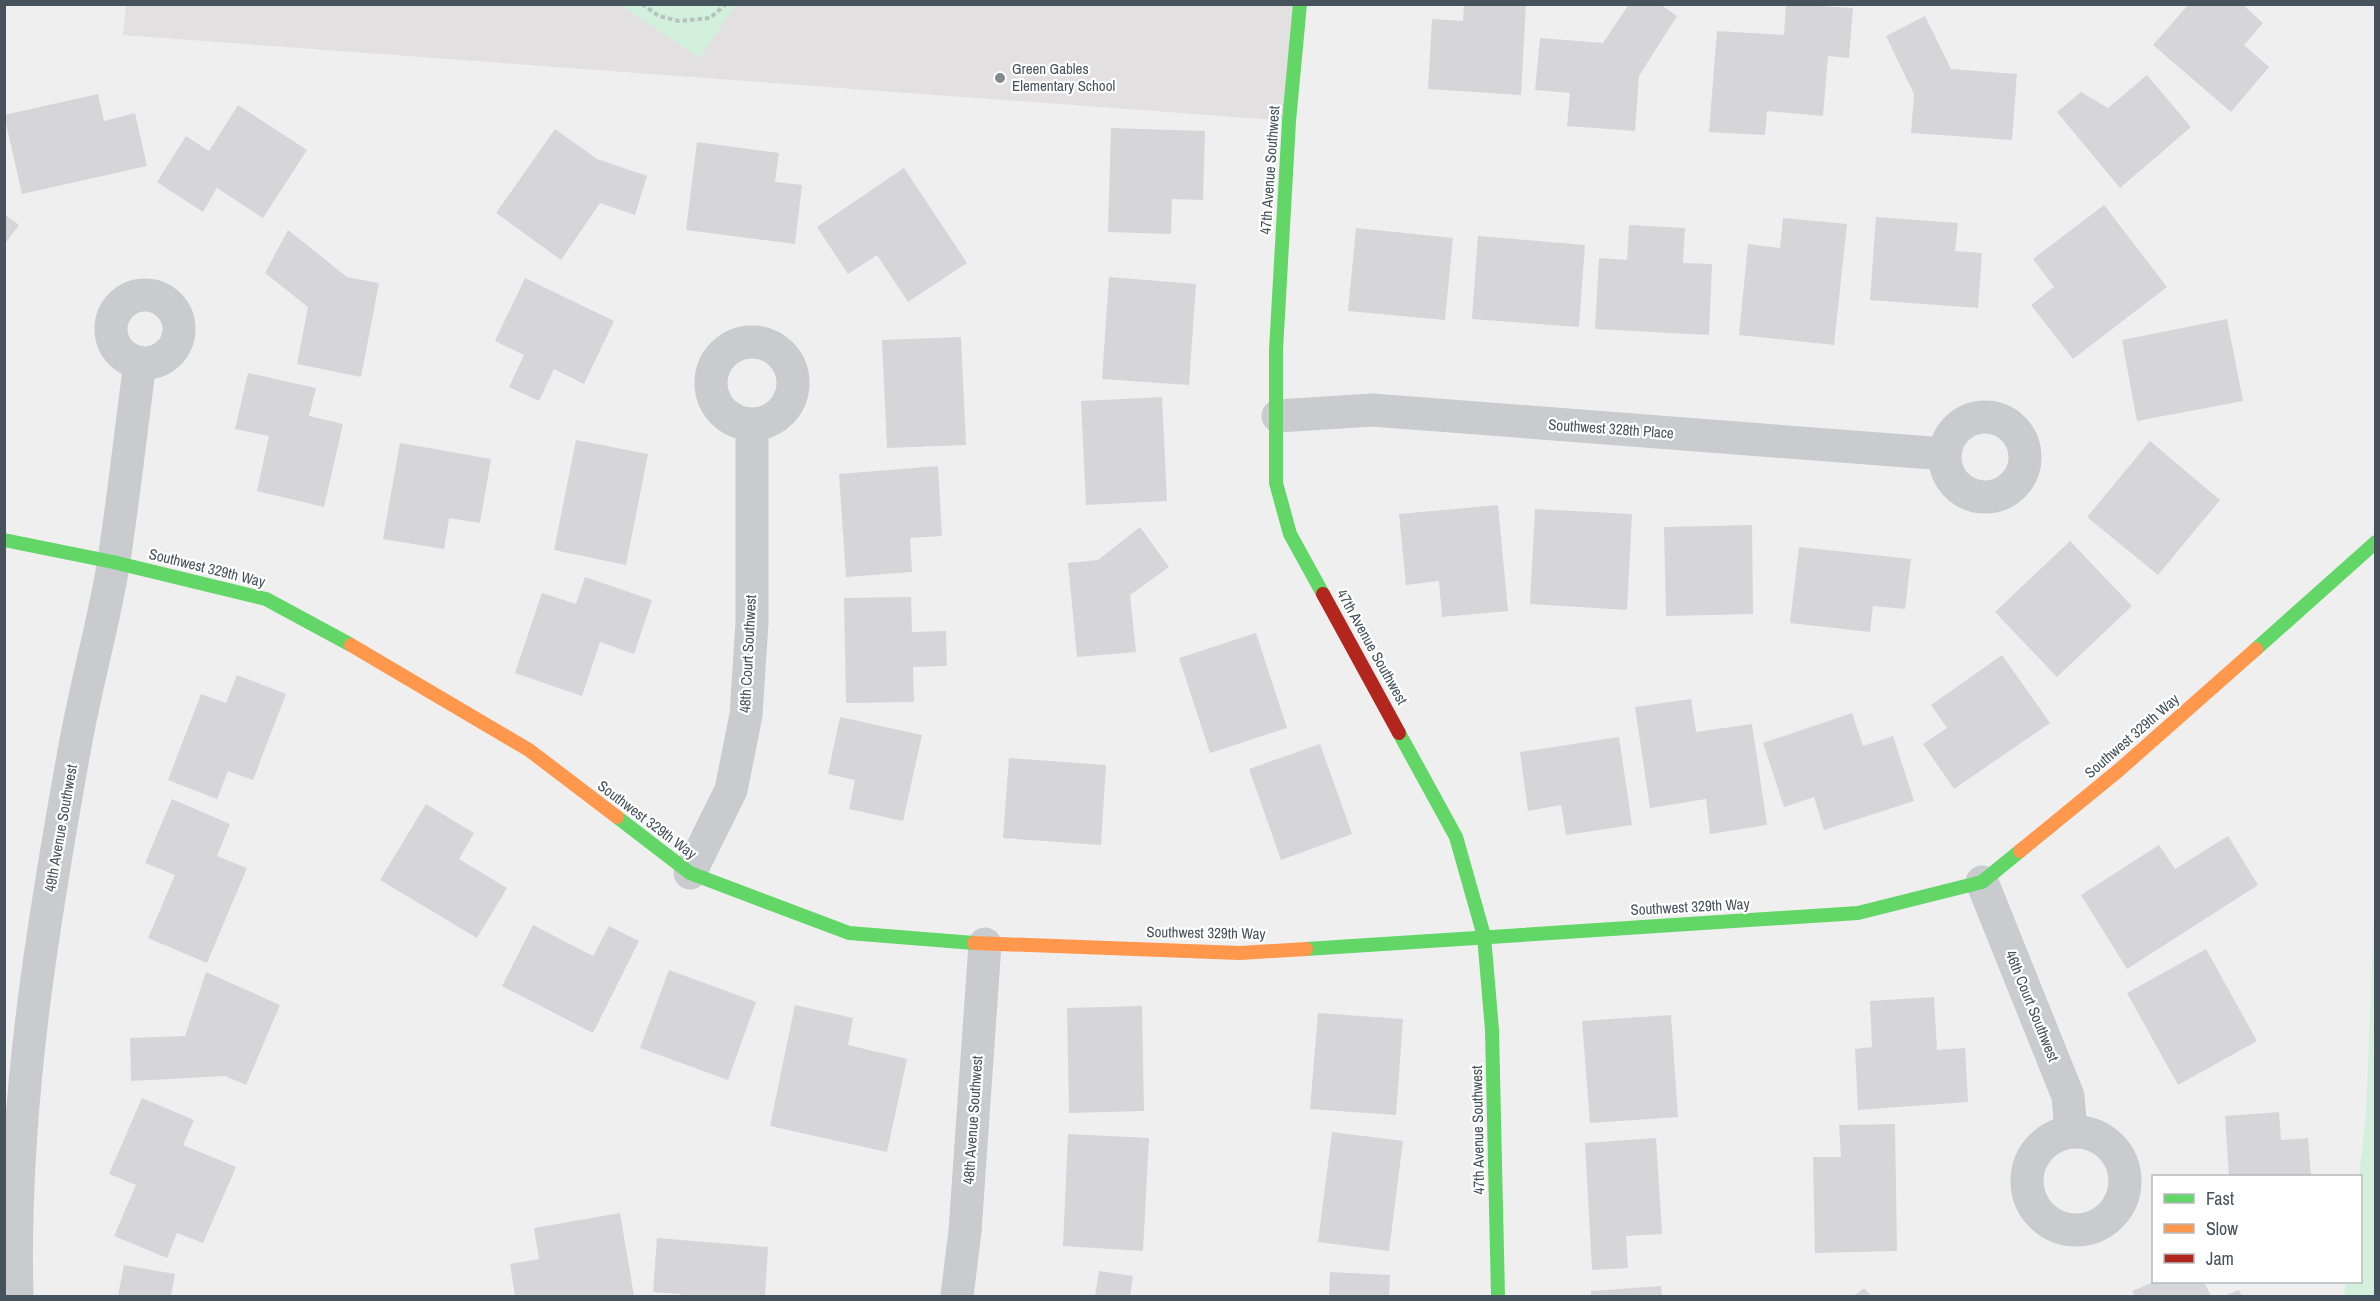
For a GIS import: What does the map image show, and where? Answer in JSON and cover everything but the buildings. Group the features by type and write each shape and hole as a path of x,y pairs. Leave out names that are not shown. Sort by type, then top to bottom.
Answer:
{"street":[{"name":"47th Avenue Southwest","path":"1300,4 1289,121 1279,289 1276,350 1278,416 1276,483 1290,534 1456,837 1484,936 1492,1030 1498,1296"},
{"name":"49th Avenue Southwest","path":"17,1296 15,1246 17,1172 21,1104 31,1018 75,745 113,561 140,363"},
{"name":"Southwest 328th Place","path":"1278,416 1372,410 1945,454"},
{"name":"48th Court Southwest","path":"690,873 731,790 746,715 752,623 752,425"},
{"name":"Southwest 329th Way","path":"4,540 113,561 266,599 384,663 529,750 690,873 849,933 985,944 1240,953 1858,913 1982,882 2119,770 2376,542"},
{"name":"46th Court Southwest","path":"1982,882 2068,1096 2071,1131"},
{"name":"48th Avenue Southwest","path":"957,1296 965,1231 985,944"}],"path":[{"path":"642,4 659,16 679,21 710,18 726,4"}],"shaded area":[{"name":"Green Gables Elementary School","path":"126,4 1300,5 1289,121 123,35"}],"green space":[{"path":"735,4 700,58 620,5"},
{"path":"2375,890 2375,1296 2344,1296 2346,1283 2362,1283 2362,1175 2359,1175 2366,1115"}],"traffic: fast":[{"path":"1300,4 1289,121 1276,350 1276,483 1290,534 1323,594"},
{"path":"4,540 113,562 266,599 351,645"},
{"path":"2256,649 2376,542"},
{"path":"1399,733 1456,837 1484,936 1492,1030 1498,1296"},
{"path":"617,817 690,873 849,933 974,943"},
{"path":"1306,949 1858,913 1982,882 2020,851"}],"traffic: slow":[{"path":"351,645 529,750 617,817"},
{"path":"2020,851 2119,770 2256,649"},
{"path":"974,943 1240,953 1306,949"}],"traffic: jam":[{"path":"1323,594 1399,733"}],"place":[{"name":"Green Gables Elementary School","path":"1000,78"}]}
